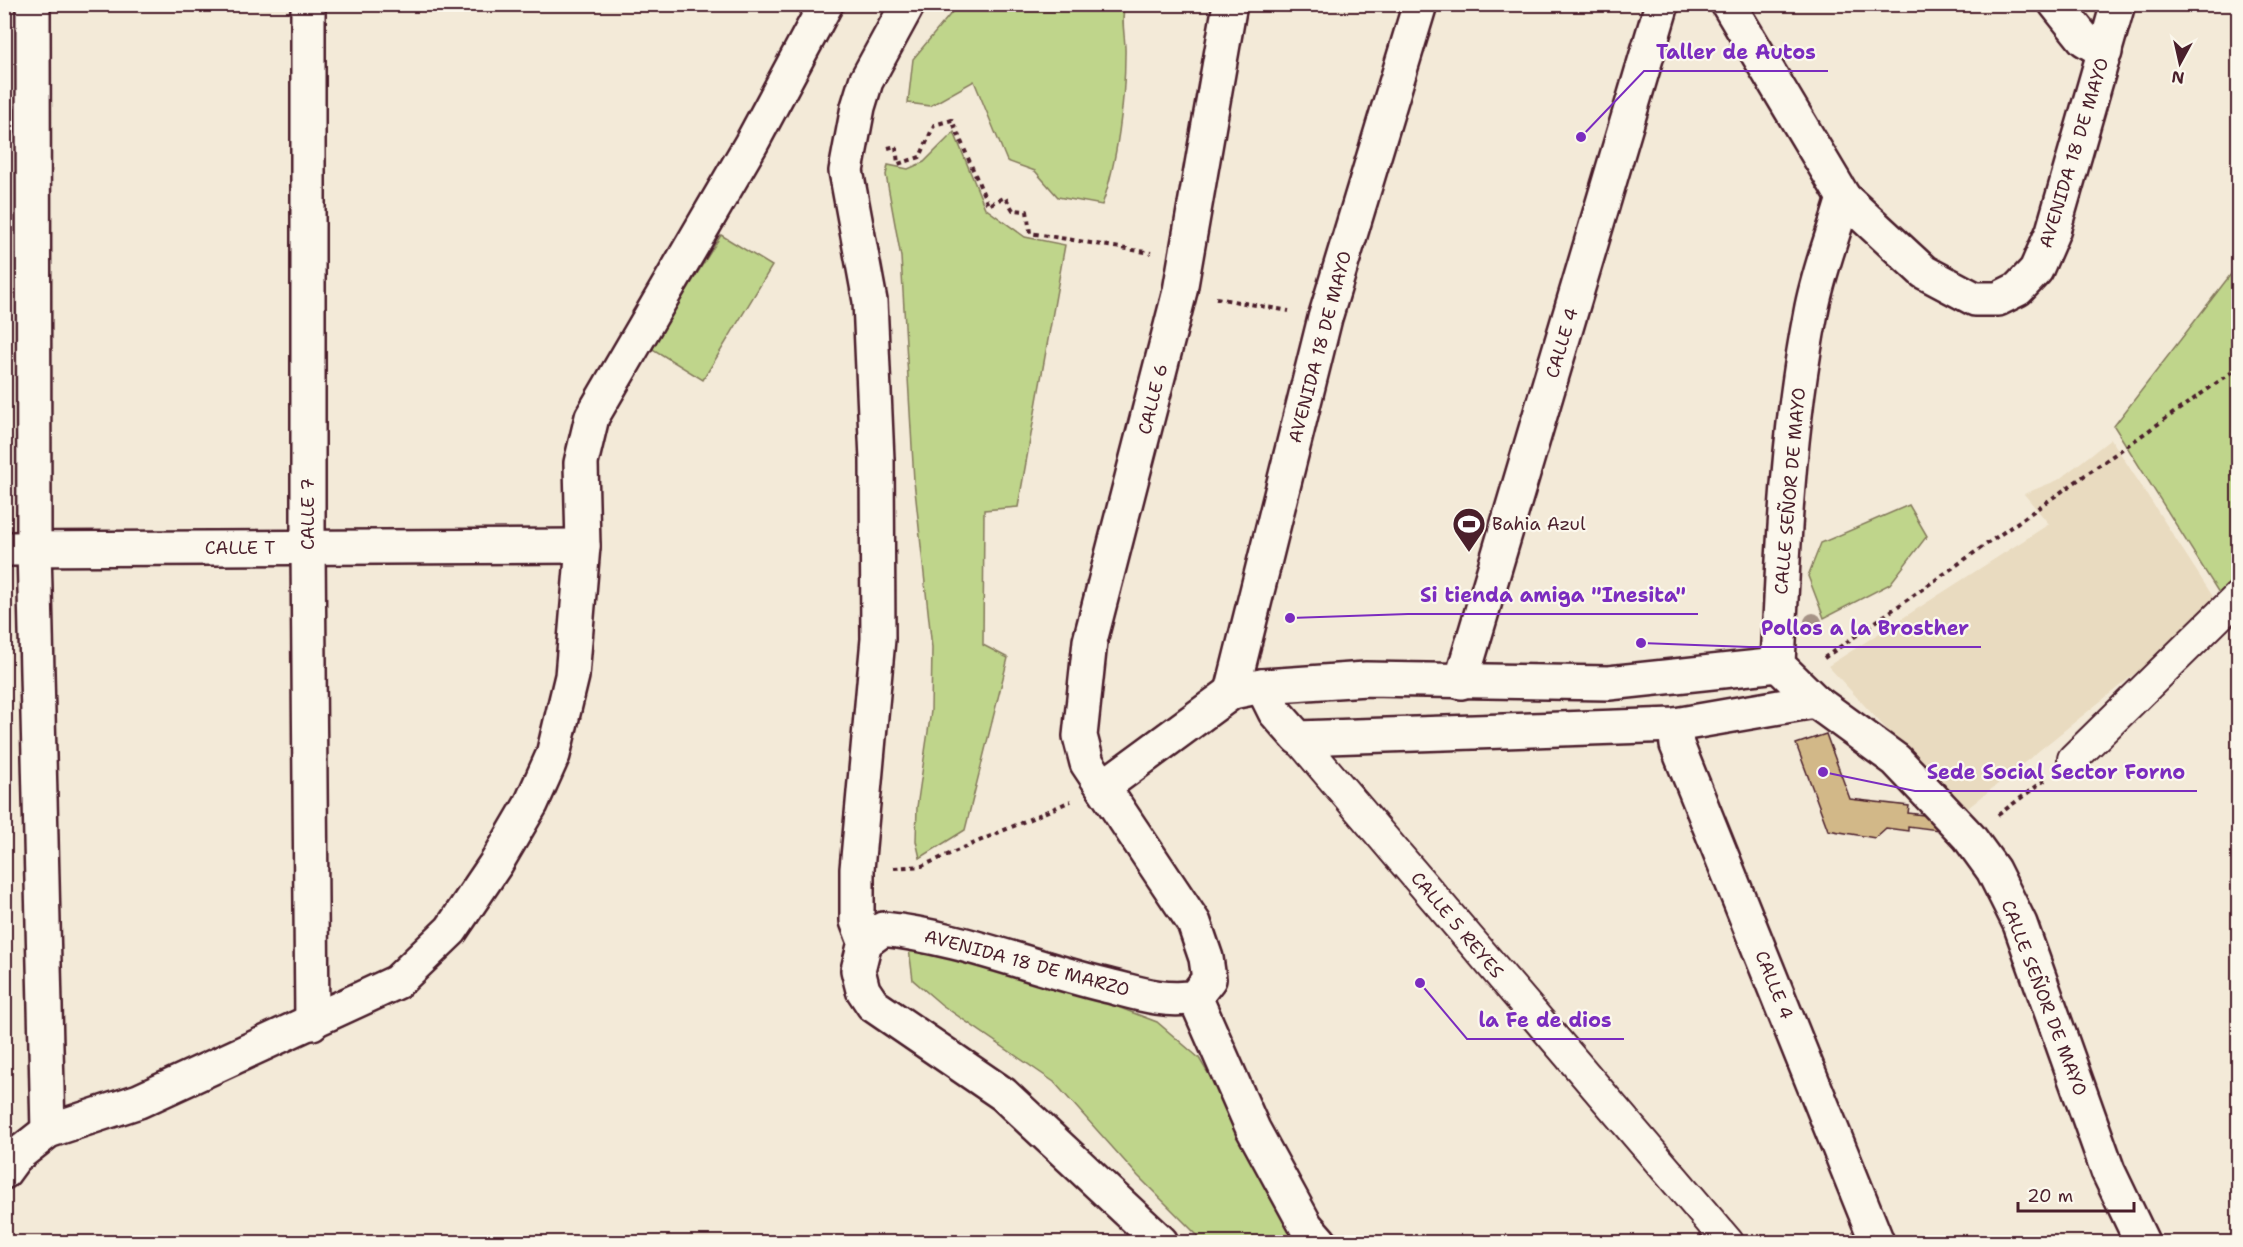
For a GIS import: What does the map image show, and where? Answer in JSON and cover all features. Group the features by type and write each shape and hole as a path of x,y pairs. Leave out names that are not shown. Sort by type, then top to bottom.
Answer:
{"street":[{"path":"33,4 19,548 48,1131"},
{"name":"CALLE 7","path":"308,4 308,548 312,1023"},
{"path":"8,1162 48,1131 140,1101 397,982 451,930 497,862 531,804 553,755 572,676 583,546 581,463 592,417 751,144 826,4"},
{"path":"908,4 866,81 858,107 846,171 870,301 877,460 878,639 857,869 857,921 865,942 858,970 863,990 873,1005 1003,1094 1161,1242"},
{"name":"CALLE 6","path":"1103,787 1087,763 1080,736 1090,641 1180,291 1230,4"},
{"name":"AVENIDA 18 DE MAYO","path":"1247,689 1325,318 1420,4"},
{"name":"CALLE 4","path":"1461,682 1662,4"},
{"name":"AVENIDA 18 DE MAYO","path":"1728,4 1844,198 1924,272 1953,290 1975,299 1998,299 2018,289 2037,270 2053,231 2118,4"},
{"path":"2056,4 2084,39 2105,52"},
{"name":"CALLE SEÑOR DE MAYO","path":"1844,198 1811,309 1797,392 1785,510 1795,682 1896,760 1969,837 1993,870 2019,924 2109,1171 2142,1242"},
{"name":"CALLE T","path":"19,548 583,546"},
{"path":"2073,759 2238,597"},
{"path":"1320,1242 1306,1226 1253,1129 1195,997 1209,979 1206,958 1194,923 1103,787 1247,689 1366,679 1461,682 1795,682"},
{"path":"1298,738 1675,725 1795,682"},
{"name":"CALLE 5 REYES","path":"1247,689 1275,712 1298,738 1728,1242"},
{"name":"CALLE 4","path":"1675,725 1677,745 1877,1242"},
{"name":"AVENIDA 18 DE MARZO","path":"865,942 883,929 905,931 952,940 1069,976 1155,997 1181,1000 1195,997"}],"path":[{"path":"846,171 869,154 896,146 898,164 920,157 934,125 952,120 987,205 1005,197 1013,210 1027,211 1030,233 1185,259"},
{"path":"1180,291 1325,318"},
{"path":"1795,682 2238,368"},
{"path":"1969,837 2073,759"},
{"path":"857,869 922,866 1103,787"}],"shaded area":[{"path":"2111,439 2219,606 1963,812 1828,666 2049,524 2024,494 2058,480"}],"green space":[{"path":"958,5 1125,5 1123,17 1125,73 1122,111 1112,170 1102,205 1058,197 1035,171 1007,161 974,81 930,106 908,103 913,59"},
{"path":"954,132 985,208 1025,237 1065,245 1018,507 984,510 983,645 1008,658 965,830 920,858 916,841 917,807 931,711 932,648 914,481 901,257 886,175 888,165 908,169 924,162"},
{"path":"721,235 772,266 703,380 651,348"},
{"path":"2238,265 2238,573 2224,601 2114,426"},
{"path":"1909,505 1927,536 1890,584 1824,618 1808,576 1821,543"},
{"path":"909,949 942,954 1089,996 1157,1022 1199,1058 1309,1242 1204,1242 1138,1176 1054,1082 942,1005 913,980"}],"building":[{"path":"1826,734 1850,799 1909,806 1908,813 1940,817 1938,830 1908,826 1908,831 1886,828 1875,838 1828,830 1796,744"}],"place":[{"name":"Taller de Autos","path":"1581,137"},
{"name":"Bahia Azul","path":"1469,553"},
{"name":"Si tienda amiga \"Inesita\"","path":"1290,618"},
{"name":"Pollos a la Brosther","path":"1641,643"},
{"name":"Sede Social Sector Forno","path":"1823,772"},
{"name":"la Fe de dios","path":"1420,983"}]}
